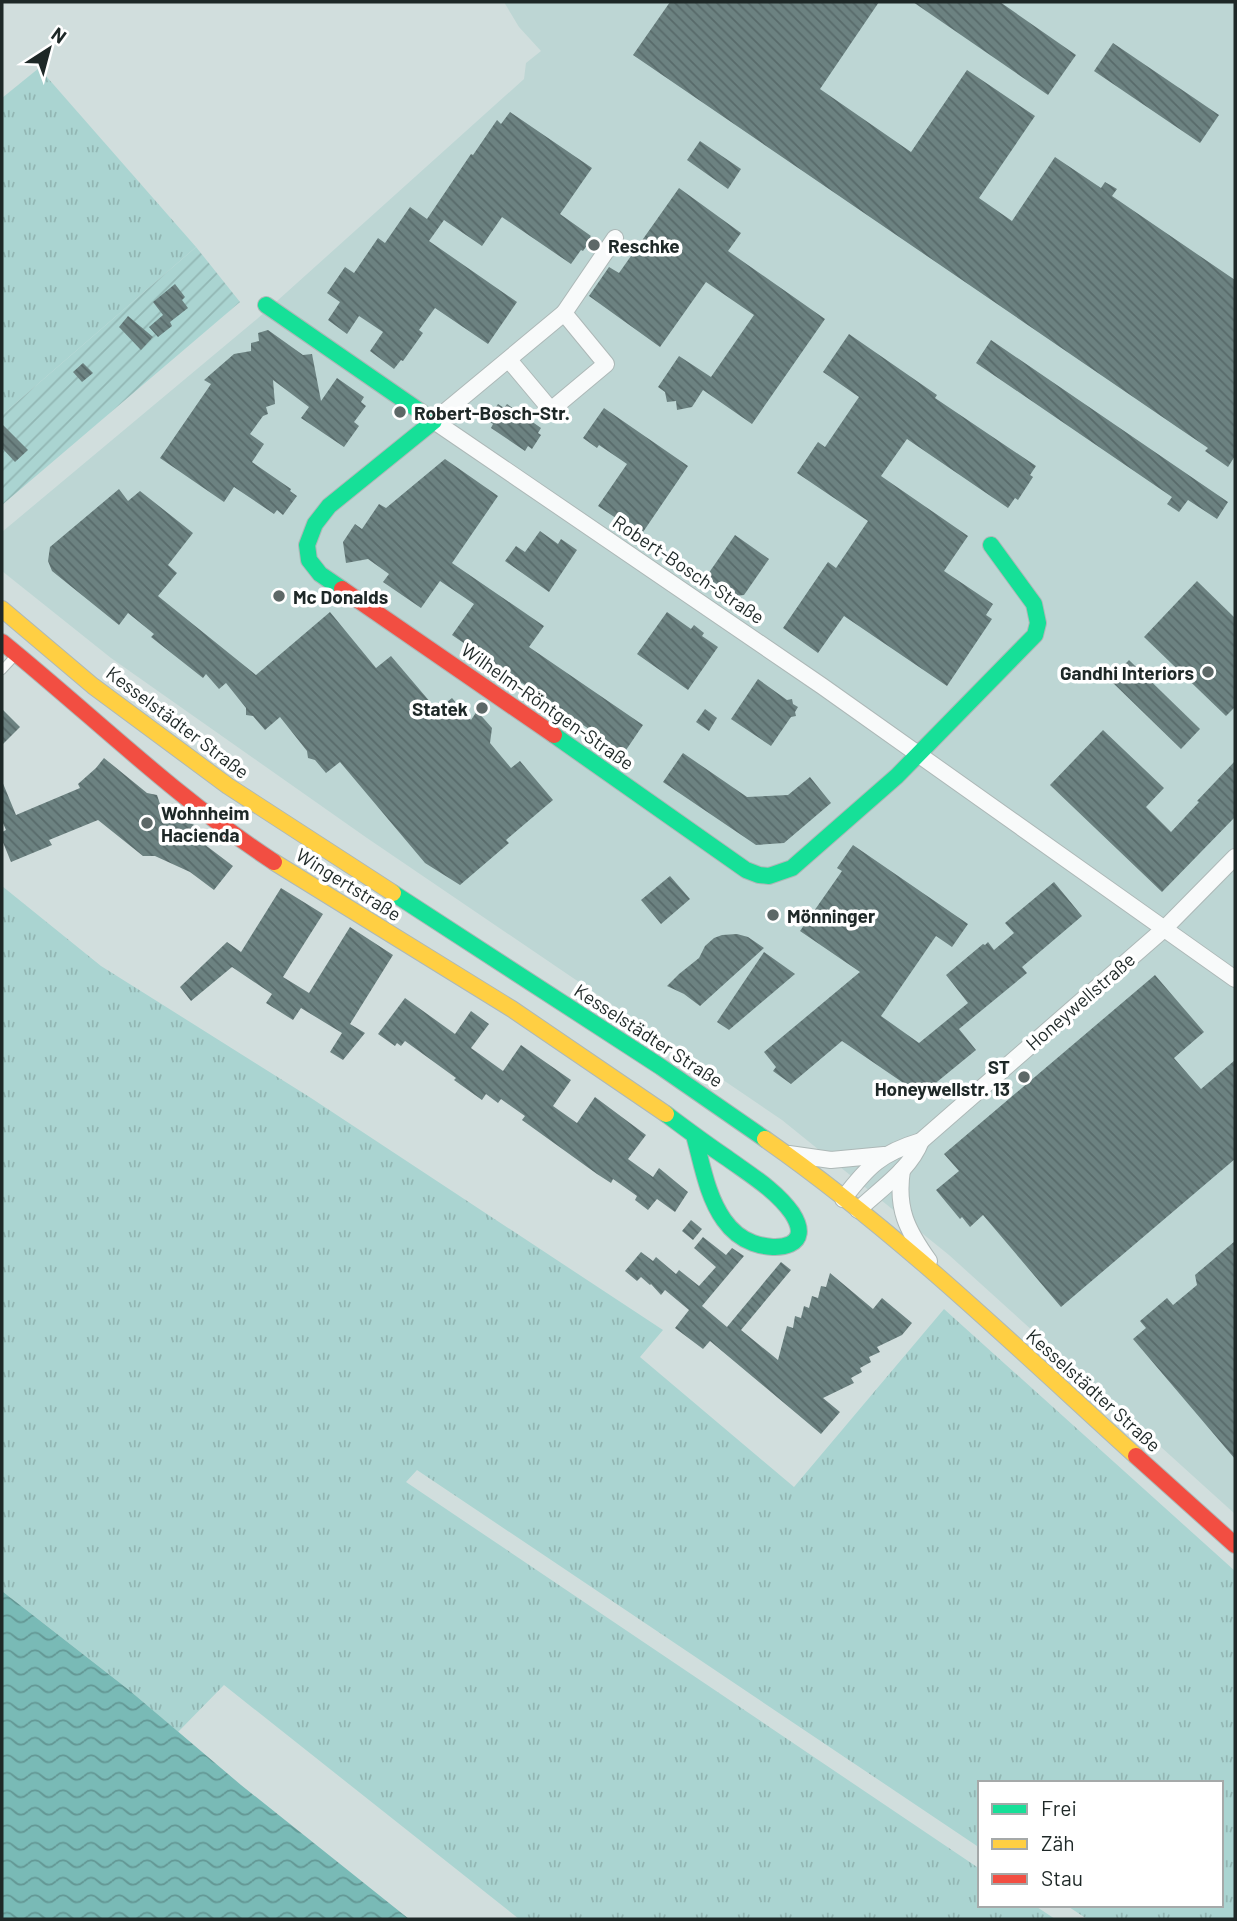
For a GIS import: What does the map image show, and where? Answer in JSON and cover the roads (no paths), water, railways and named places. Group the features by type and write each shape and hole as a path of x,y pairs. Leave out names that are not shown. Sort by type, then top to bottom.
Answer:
{"street":[{"path":"434,421 564,313 615,238"},
{"name":"Robert-Bosch-Straße","path":"266,305 919,753 1235,978"},
{"path":"509,360 551,410 606,364 564,313"},
{"name":"Wilhelm-Röntgen-Straße","path":"434,421 319,517 310,532 307,545 309,561 320,574 345,593 746,870 761,877 792,868 897,776 919,753"},
{"path":"919,753 1035,635 1038,623 1034,604 991,545"},
{"name":"Kesselstädter Straße","path":"2,609 93,686 228,786 661,1067 785,1153 945,1283 1235,1545"},
{"name":"Wingertstraße","path":"2,642 190,803 234,835 289,873 482,990 577,1052 694,1135 750,1175 794,1215 799,1235 796,1241 789,1246 764,1246 746,1240 732,1231 712,1200 694,1135"},
{"name":"Honeywellstraße","path":"843,1199 884,1155 921,1141 1164,929 1235,857"},
{"name":"Honeywellstraße","path":"858,1210 902,1170 917,1152 921,1141"},
{"name":"Honeywellstraße","path":"785,1153 831,1160 884,1155"},
{"path":"902,1170 899,1187 901,1209 914,1240 945,1283"}],"lane":[{"path":"2,670 17,654"}],"water":[{"path":"2,1591 129,1690 241,1785 409,1919 2,1919"}],"place":[{"name":"Reschke","path":"594,245"},
{"name":"Robert-Bosch-Str.","path":"400,412"},
{"name":"Mc Donalds","path":"279,596"},
{"name":"Gandhi Interiors","path":"1208,672"},
{"name":"Statek","path":"482,708"},
{"name":"Wohnheim Hacienda","path":"147,823"},
{"name":"Mönninger","path":"773,915"},
{"name":"ST Honeywellstr. 13","path":"1024,1077"}]}
